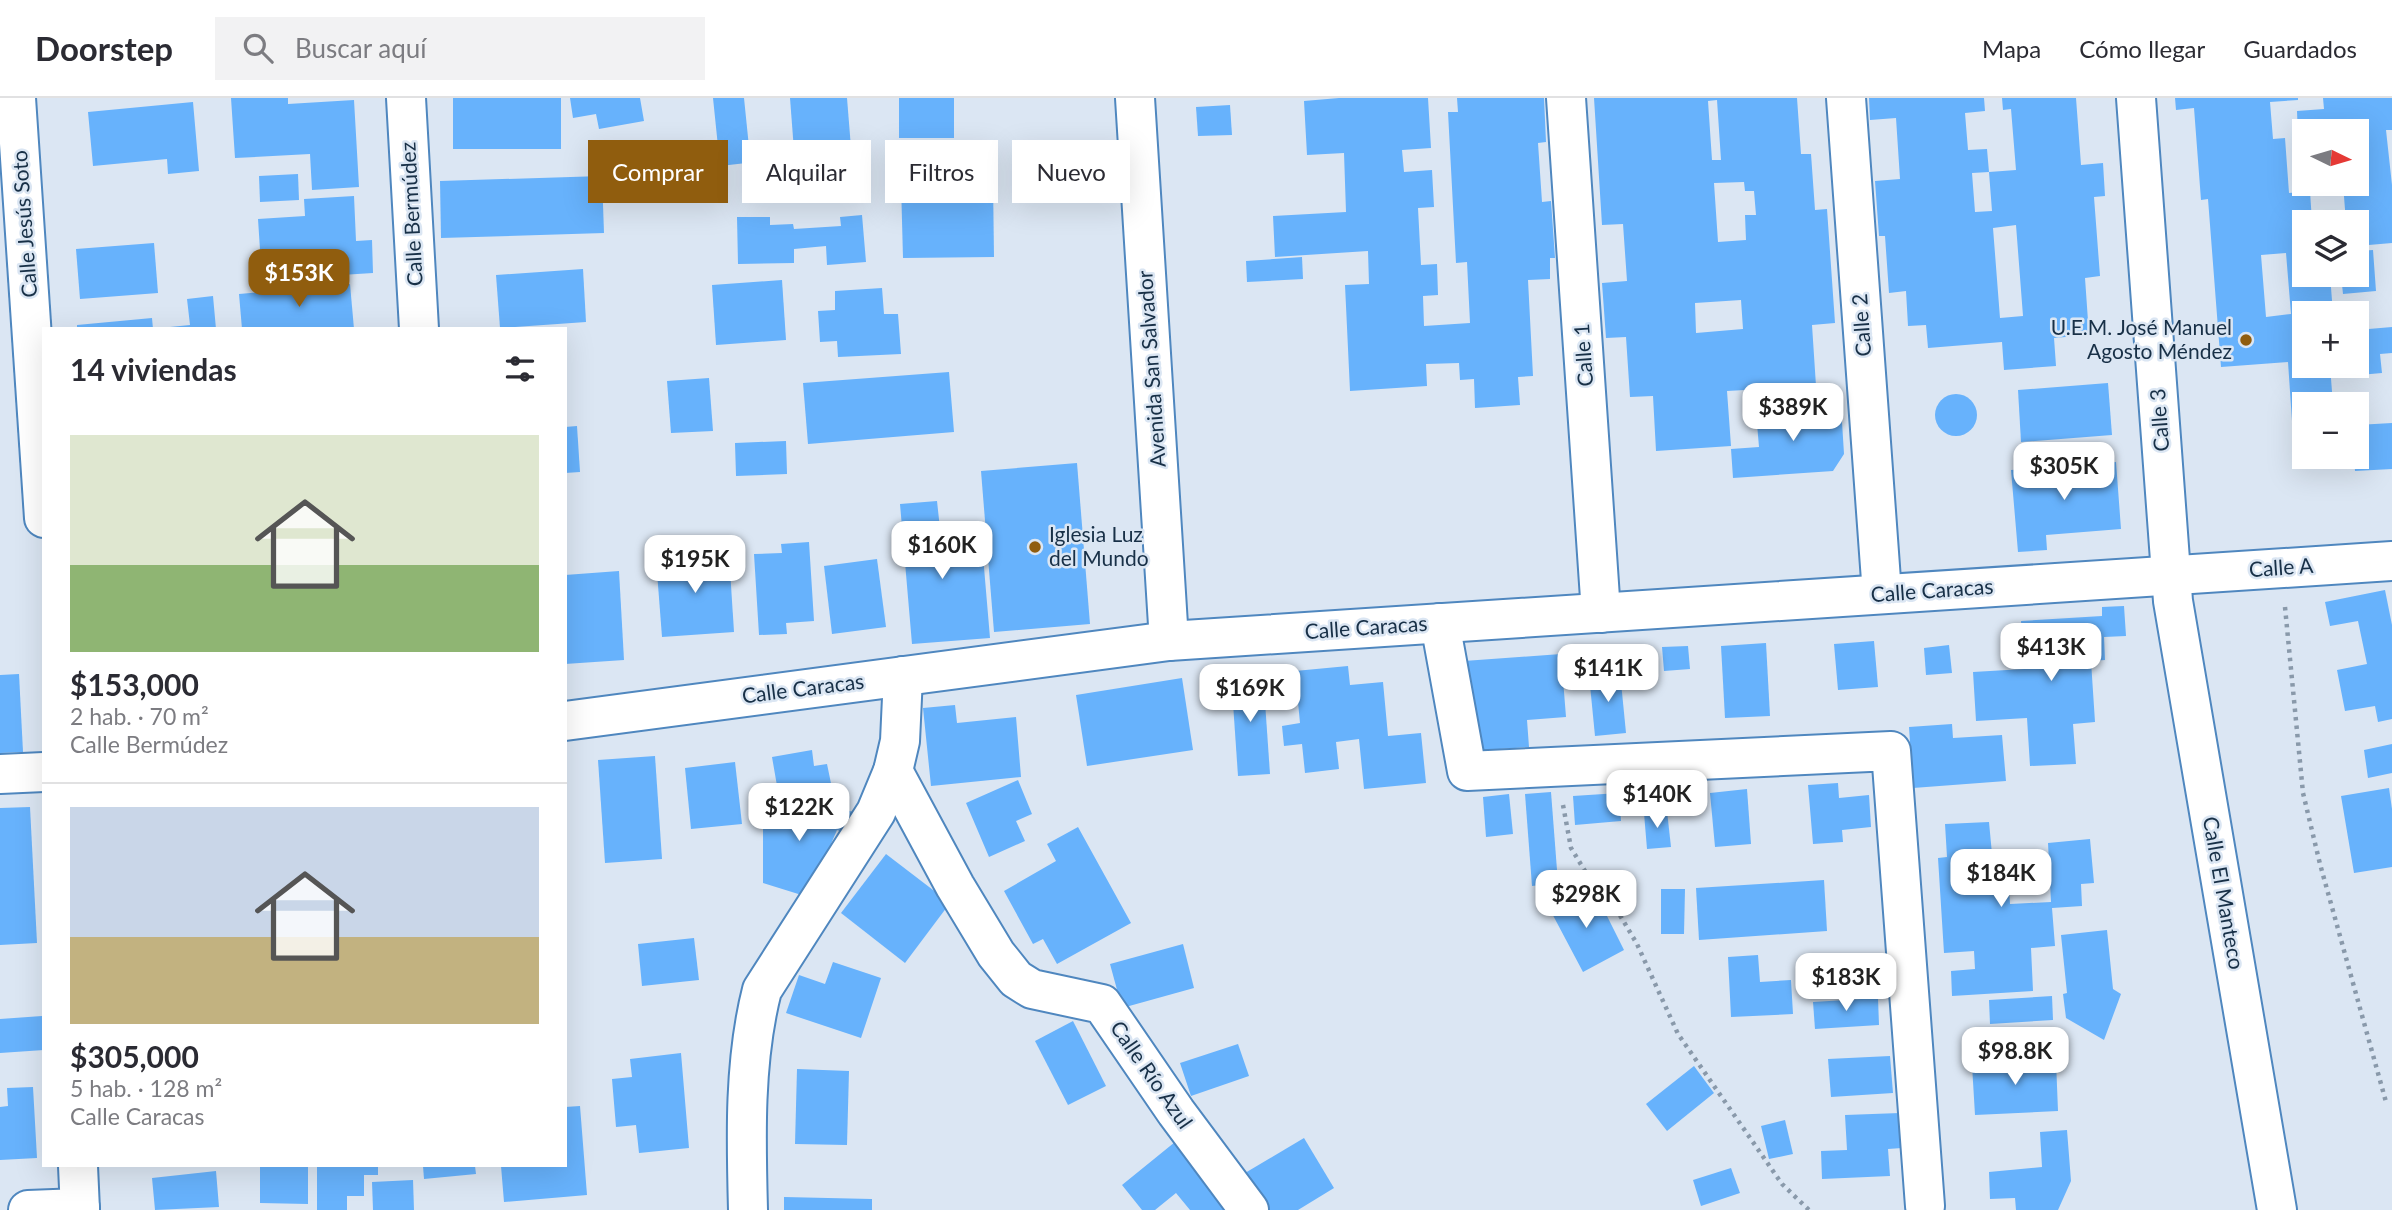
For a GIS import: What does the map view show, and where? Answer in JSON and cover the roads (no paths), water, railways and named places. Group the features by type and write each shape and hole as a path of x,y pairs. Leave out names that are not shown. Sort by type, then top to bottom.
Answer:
{"street":[{"name":"Calle Jesús Soto","path":"16,98 42,488"},
{"name":"Calle Bermúdez","path":"406,98 419,327"},
{"name":"Avenida San Salvador","path":"1135,98 1169,641"},
{"name":"Calle 1","path":"1566,98 1601,613"},
{"name":"Calle 2","path":"1846,98 1882,594"},
{"name":"Calle 3","path":"2136,98 2171,575"},
{"name":"Calle A","path":"2171,575 2392,561"},
{"name":"Calle Caracas","path":"567,721 1169,641 2171,575"},
{"name":"Calle El Manteco","path":"2171,575 2190,703 2277,1210"},
{"path":"1440,623 1467,771 1891,751 1925,1206"},
{"path":"748,1210 751,1054 754,1021 762,990 876,812 893,771 900,741 903,676"},
{"name":"Calle Río Azul","path":"893,771 955,886 996,954 1016,979 1032,989 1102,1004 1176,1112 1249,1210"},
{"path":"0,775 42,772"},
{"path":"29,1210 80,1209 78,1167"}],"place":[{"name":"U.E.M. José Manuel Agosto Méndez","path":"2246,340"},
{"name":"Iglesia Luz del Mundo","path":"1035,547"}]}
